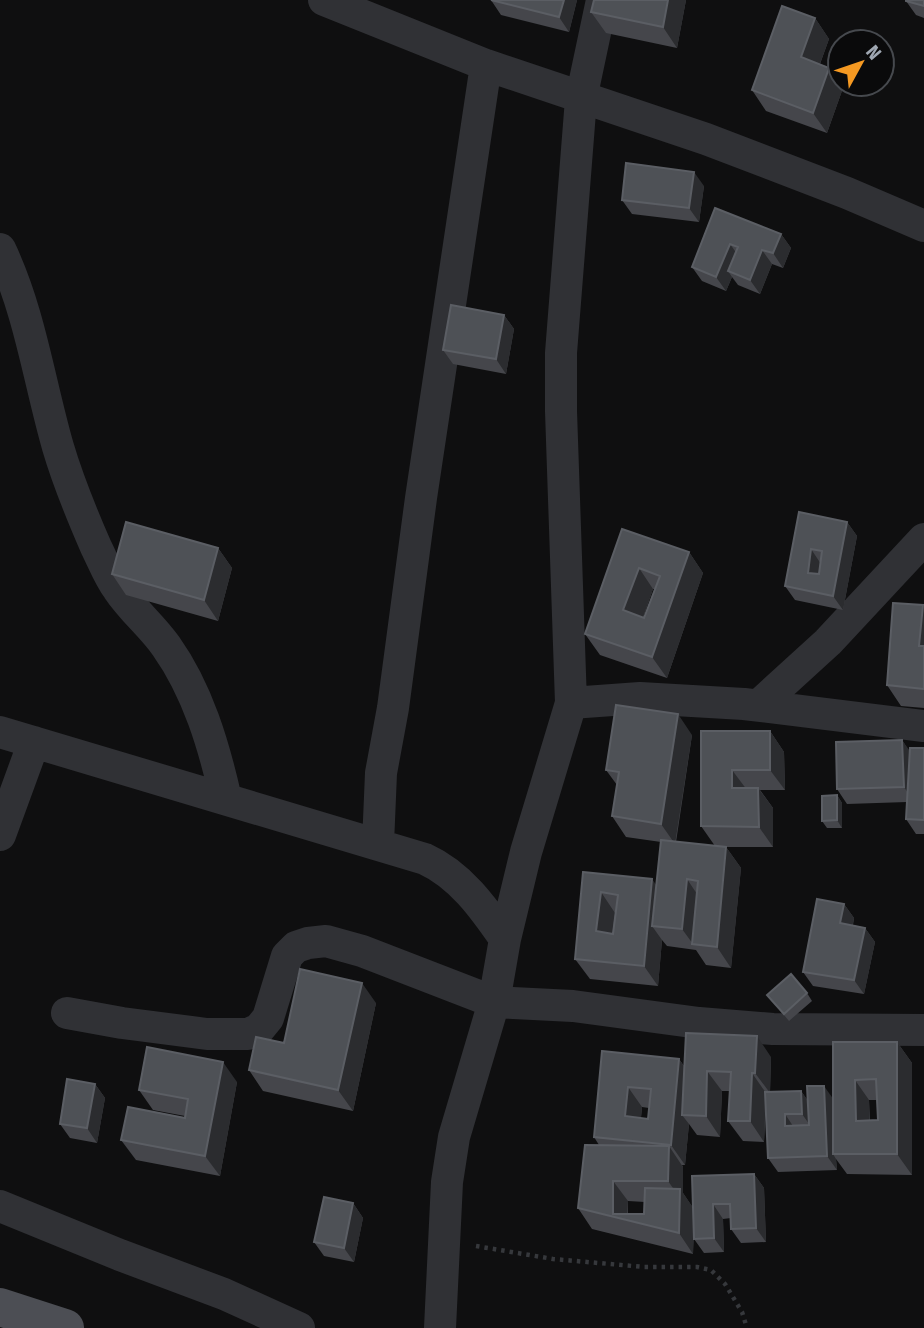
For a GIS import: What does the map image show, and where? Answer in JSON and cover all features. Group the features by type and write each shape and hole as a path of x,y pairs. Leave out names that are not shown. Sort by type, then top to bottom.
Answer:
{"main road":[{"path":"0,1307 65,1328"}],"street":[{"path":"324,0 486,65 580,99 706,139 847,193 924,226"},
{"path":"440,1328 447,1182 454,1137 494,1002 505,939 526,852 571,703 561,353 580,99 602,0"},
{"path":"378,844 382,772 486,65"},
{"path":"0,249 18,292 59,450 89,529 117,588 154,629 181,670 199,707 215,752 226,799"},
{"path":"759,705 828,642 924,539"},
{"path":"571,703 640,698 759,705 924,726"},
{"path":"0,732 425,859 446,870 471,894 505,939"},
{"path":"0,835 34,742"},
{"path":"67,1013 207,1034 248,1034 259,1029 268,1018 287,956 296,947 326,941 362,951 494,1002 573,1006 699,1023 773,1029 924,1030"},
{"path":"0,1206 224,1294 299,1328"}],"path":[{"path":"444,1242 495,1247 576,1262 644,1267 696,1267 710,1270 725,1284 742,1312 747,1328"}],"building":[{"path":"491,0 564,0 559,17"},
{"path":"594,0 668,0 663,27 591,12"},
{"path":"924,0 924,6 906,1"},
{"path":"782,6 815,18 801,57 826,67 826,76 813,113 752,90"},
{"path":"626,163 694,172 689,208 622,200"},
{"path":"715,208 781,234 773,253 762,250 750,280 728,271 738,247 730,244 716,277 692,267"},
{"path":"451,305 504,315 496,359 443,350"},
{"path":"799,512 847,522 833,596 785,586","holes":["811,549 822,551 819,574 808,573"]},
{"path":"126,522 218,548 204,600 112,574"},
{"path":"622,529 689,552 652,657 585,634","holes":["639,568 660,576 644,618 623,610"]},
{"path":"893,603 923,605 919,646 924,646 924,689 887,685"},
{"path":"616,705 678,714 661,824 612,816 619,772 606,770"},
{"path":"701,731 770,731 770,770 732,770 732,788 758,788 759,827 701,826"},
{"path":"902,740 904,787 837,789 836,742"},
{"path":"910,748 924,748 924,820 906,819"},
{"path":"837,795 837,820 822,821 822,796"},
{"path":"661,840 726,847 717,947 692,944 698,881 687,879 682,929 652,926"},
{"path":"583,872 652,879 644,966 575,959","holes":["601,892 618,895 613,934 596,931"]},
{"path":"817,899 844,904 840,923 865,928 854,980 803,972"},
{"path":"300,969 362,983 338,1090 249,1070 256,1037 284,1043"},
{"path":"791,974 807,993 784,1014 767,995"},
{"path":"686,1033 757,1036 750,1121 728,1121 731,1072 707,1071 706,1116 682,1115"},
{"path":"833,1042 897,1042 897,1154 833,1154","holes":["876,1079 878,1120 856,1121 855,1080"]},
{"path":"147,1047 223,1062 205,1156 121,1140 128,1107 185,1118 188,1099 139,1090"},
{"path":"602,1051 679,1059 671,1145 594,1137","holes":["628,1087 651,1089 648,1119 625,1116"]},
{"path":"67,1079 95,1084 87,1128 60,1124"},
{"path":"807,1086 824,1086 827,1156 768,1158 765,1092 801,1091 802,1114 785,1114 785,1126 809,1125"},
{"path":"585,1145 669,1146 668,1181 613,1181 613,1214 644,1214 645,1188 680,1189 679,1233 578,1208"},
{"path":"754,1174 756,1228 731,1229 730,1204 713,1204 714,1238 694,1239 692,1176"},
{"path":"324,1197 353,1203 344,1248 314,1242"}]}
